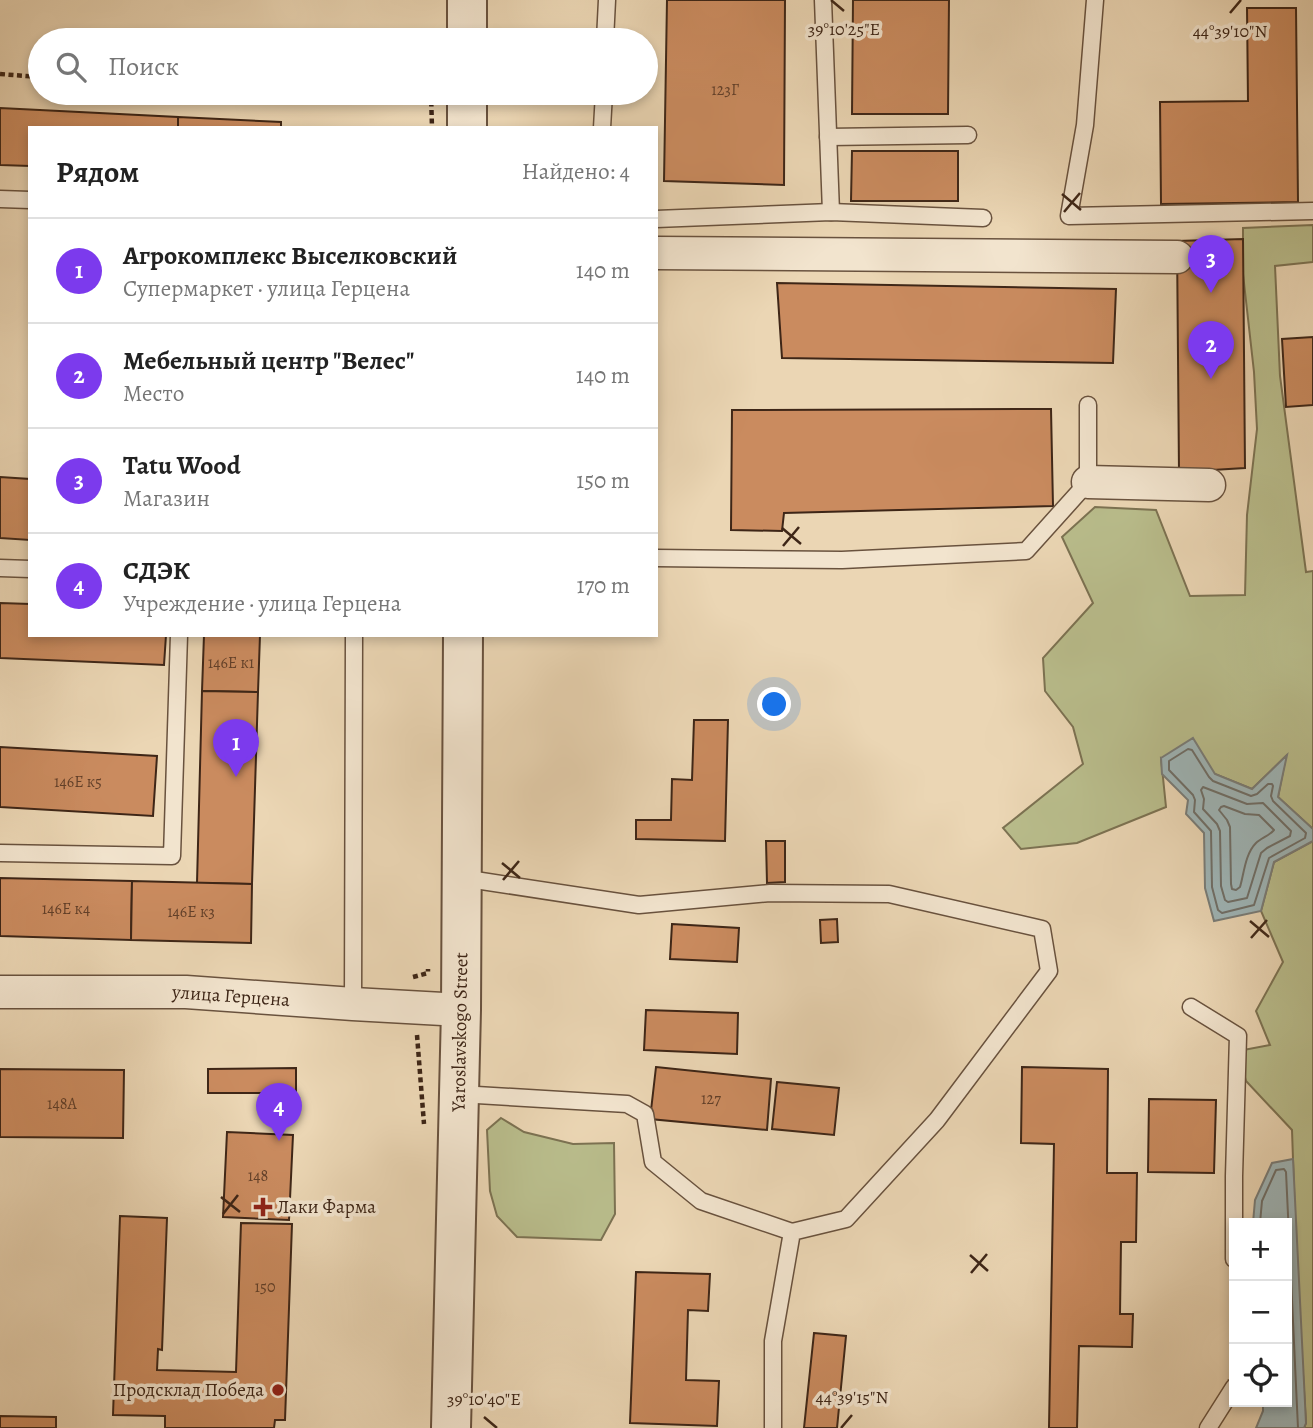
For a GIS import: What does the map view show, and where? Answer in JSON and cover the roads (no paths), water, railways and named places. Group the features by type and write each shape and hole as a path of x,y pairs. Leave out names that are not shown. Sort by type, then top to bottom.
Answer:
{"street":[{"path":"467,0 467,28"},
{"path":"467,105 467,126"},
{"path":"658,253 1177,257"},
{"path":"1088,482 1209,485"},
{"name":"Yaroslavskogo Street","path":"452,1428 460,1094 463,637"},
{"name":"улица Герцена","path":"0,992 186,992 461,1010"}],"lane":[{"path":"606,28 607,0"},
{"path":"823,0 831,212"},
{"path":"1095,0 1085,125 1069,216 1313,211"},
{"path":"603,126 604,105"},
{"path":"828,138 968,135"},
{"path":"0,199 28,200"},
{"path":"658,219 831,212 983,218"},
{"path":"658,558 842,560 1026,551 1088,482 1088,405"},
{"path":"0,568 28,569"},
{"path":"0,853 172,856 179,637"},
{"path":"353,1004 354,637"},
{"path":"460,1094 627,1104 645,1114 653,1161 701,1201 792,1232 846,1219 937,1120 1049,971 1042,929 889,894 770,893 639,905 462,878"},
{"path":"1191,1007 1238,1036 1234,1218"},
{"path":"773,1428 773,1341 792,1232"},
{"path":"1208,1428 1229,1395"}],"water":[{"path":"1193,738 1215,774 1252,789 1287,755 1278,797 1313,829 1313,841 1274,862 1261,911 1214,921 1205,888 1204,833 1186,814 1188,800 1162,774 1161,758"},
{"path":"1293,1159 1306,1423 1304,1428 1256,1428 1263,1407 1292,1407 1292,1218 1253,1218 1255,1200 1272,1163"}],"place":[{"name":"Tatu Wood","path":"1211,293"},
{"name":"Мебельный центр \"Велес\"","path":"1211,379"},
{"name":"Агрокомплекс Выселковский","path":"236,777"},
{"name":"СДЭК","path":"279,1141"},
{"name":"Лаки Фарма","path":"263,1207"},
{"name":"Продсклад Победа","path":"278,1390"}]}
